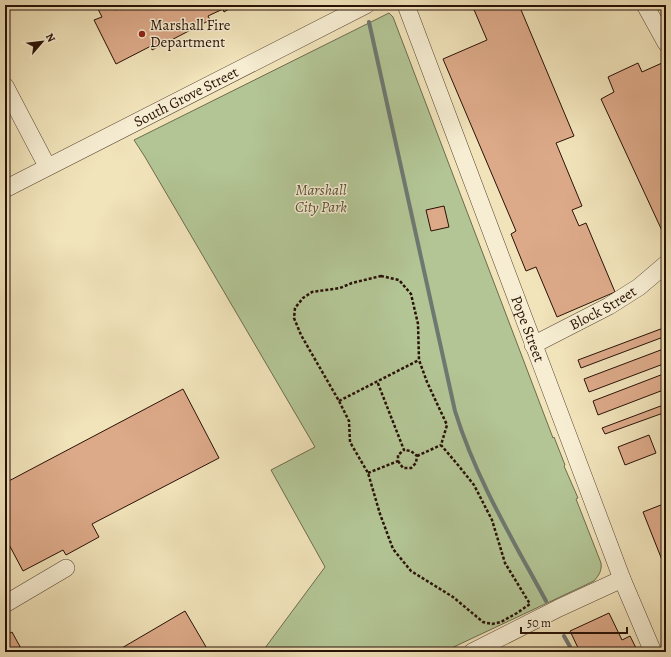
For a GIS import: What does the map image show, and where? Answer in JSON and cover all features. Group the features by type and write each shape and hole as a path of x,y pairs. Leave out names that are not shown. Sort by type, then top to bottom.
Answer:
{"street":[{"name":"South Grove Street","path":"5,189 47,166 366,5"},
{"name":"Pope Street","path":"406,5 622,579 653,652"},
{"path":"645,5 666,43"},
{"path":"5,86 47,166"},
{"name":"Block Street","path":"534,344 615,303 639,287 666,264"},
{"path":"5,604 66,568"},
{"path":"476,651 559,608 622,579"}],"path":[{"path":"417,456 440,445 447,425 427,382 419,360 418,324 411,294 399,280 381,276 352,283 340,288 312,292 303,298 295,308 294,318 301,335 349,421 350,442 368,473 380,514 393,549 411,571 453,597 483,622 492,624 501,622 530,604 505,563 492,520 474,485 440,445"},
{"path":"339,401 419,360"},
{"path":"377,381 404,450"},
{"path":"404,450 411,451 417,456 416,463 411,468 403,468 398,461 398,455 404,450"},
{"path":"368,473 398,461"}],"green space":[{"name":"Marshall City Park","path":"389,13 393,17 553,438 554,437 565,465 564,466 578,498 576,499 601,563 601,571 594,581 443,652 262,652 325,567 271,470 315,447 134,140"}],"building":[{"name":"Marshall Fire Department","path":"100,5 112,5 115,10 125,5 234,6 224,12 223,9 208,16 210,20 152,50 151,46 116,64 94,20 102,17 97,7"},
{"path":"472,5 519,5 574,136 556,143 582,206 572,210 579,226 586,223 615,292 557,317 536,267 526,271 511,234 516,231 443,59 487,40"},
{"path":"638,63 642,72 662,63 666,71 666,234 664,235 601,99 614,92 608,77"},
{"path":"444,206 449,227 431,231 426,210"},
{"path":"666,327 666,336 581,368 578,360"},
{"path":"666,348 666,363 589,392 584,379"},
{"path":"666,373 666,389 598,415 593,401"},
{"path":"183,389 219,458 92,524 99,537 66,555 63,550 23,571 5,537 5,483"},
{"path":"666,404 666,412 605,434 602,428"},
{"path":"649,435 656,453 625,465 618,447"},
{"path":"666,503 666,570 643,512"},
{"path":"185,611 209,652 115,652"},
{"path":"609,613 622,640 630,636 638,652 580,652 570,631"},
{"path":"12,632 23,652 5,652 5,636"}],"waterway":[{"path":"369,22 455,411 473,461 484,485 546,601"},
{"path":"564,636 573,652"}],"place":[{"name":"Marshall Fire Department","path":"142,34"}]}
